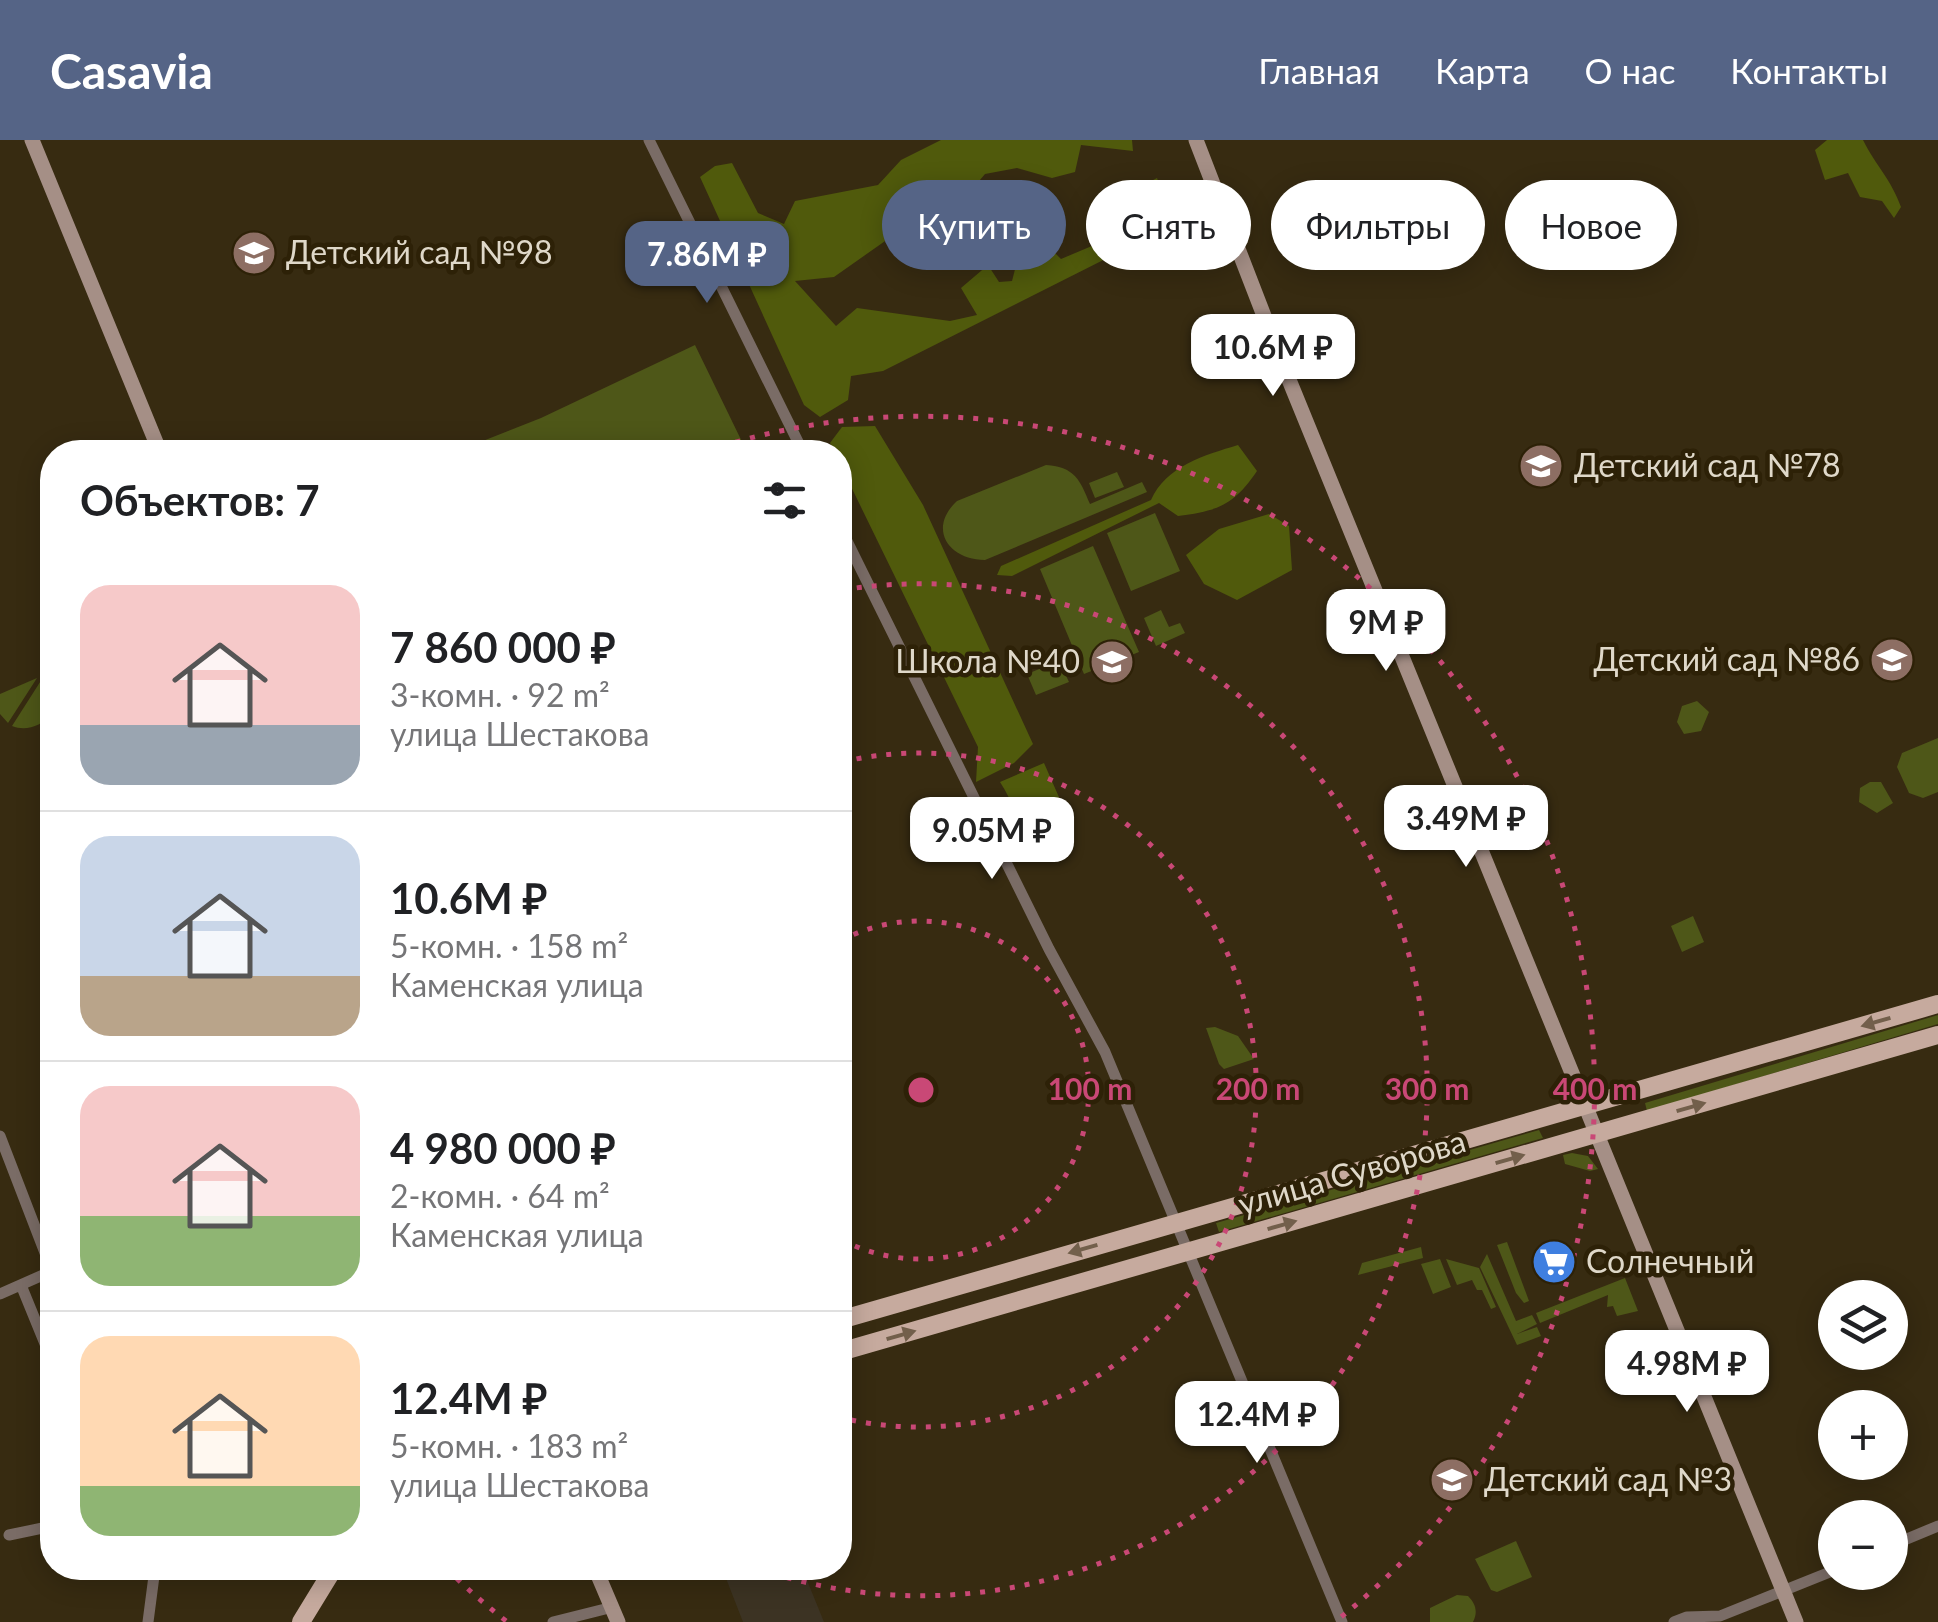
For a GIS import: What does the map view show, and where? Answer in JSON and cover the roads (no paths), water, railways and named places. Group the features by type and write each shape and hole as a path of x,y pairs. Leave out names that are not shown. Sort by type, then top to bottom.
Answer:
{"main road":[{"name":"улица Суворова","path":"852,1316 1938,1004"},
{"name":"улица Суворова","path":"852,1349 1938,1035"},
{"path":"301,1622 327,1580"}],"street":[{"path":"32,140 155,440"},
{"path":"649,140 797,440"},
{"path":"1196,140 1290,382 1796,1622"},
{"path":"852,551 1049,949 1105,1052 1342,1622"},
{"path":"0,1136 40,1240"},
{"path":"0,1294 40,1276"},
{"path":"21,1285 40,1332"},
{"path":"1908,1538 1938,1526"},
{"path":"9,1535 40,1529"},
{"path":"1674,1622 1688,1617 1720,1616 1818,1577"},
{"path":"148,1622 153,1580"},
{"path":"553,1622 616,1614 600,1580"}],"place":[{"name":"Детский сад №98","path":"254,253"},
{"name":"Детский сад №78","path":"1541,466"},
{"name":"Детский сад №86","path":"1892,660"},
{"name":"Школа №40","path":"1112,662"},
{"name":"Солнечный","path":"1554,1262"},
{"name":"Детский сад №3","path":"1452,1480"}]}
